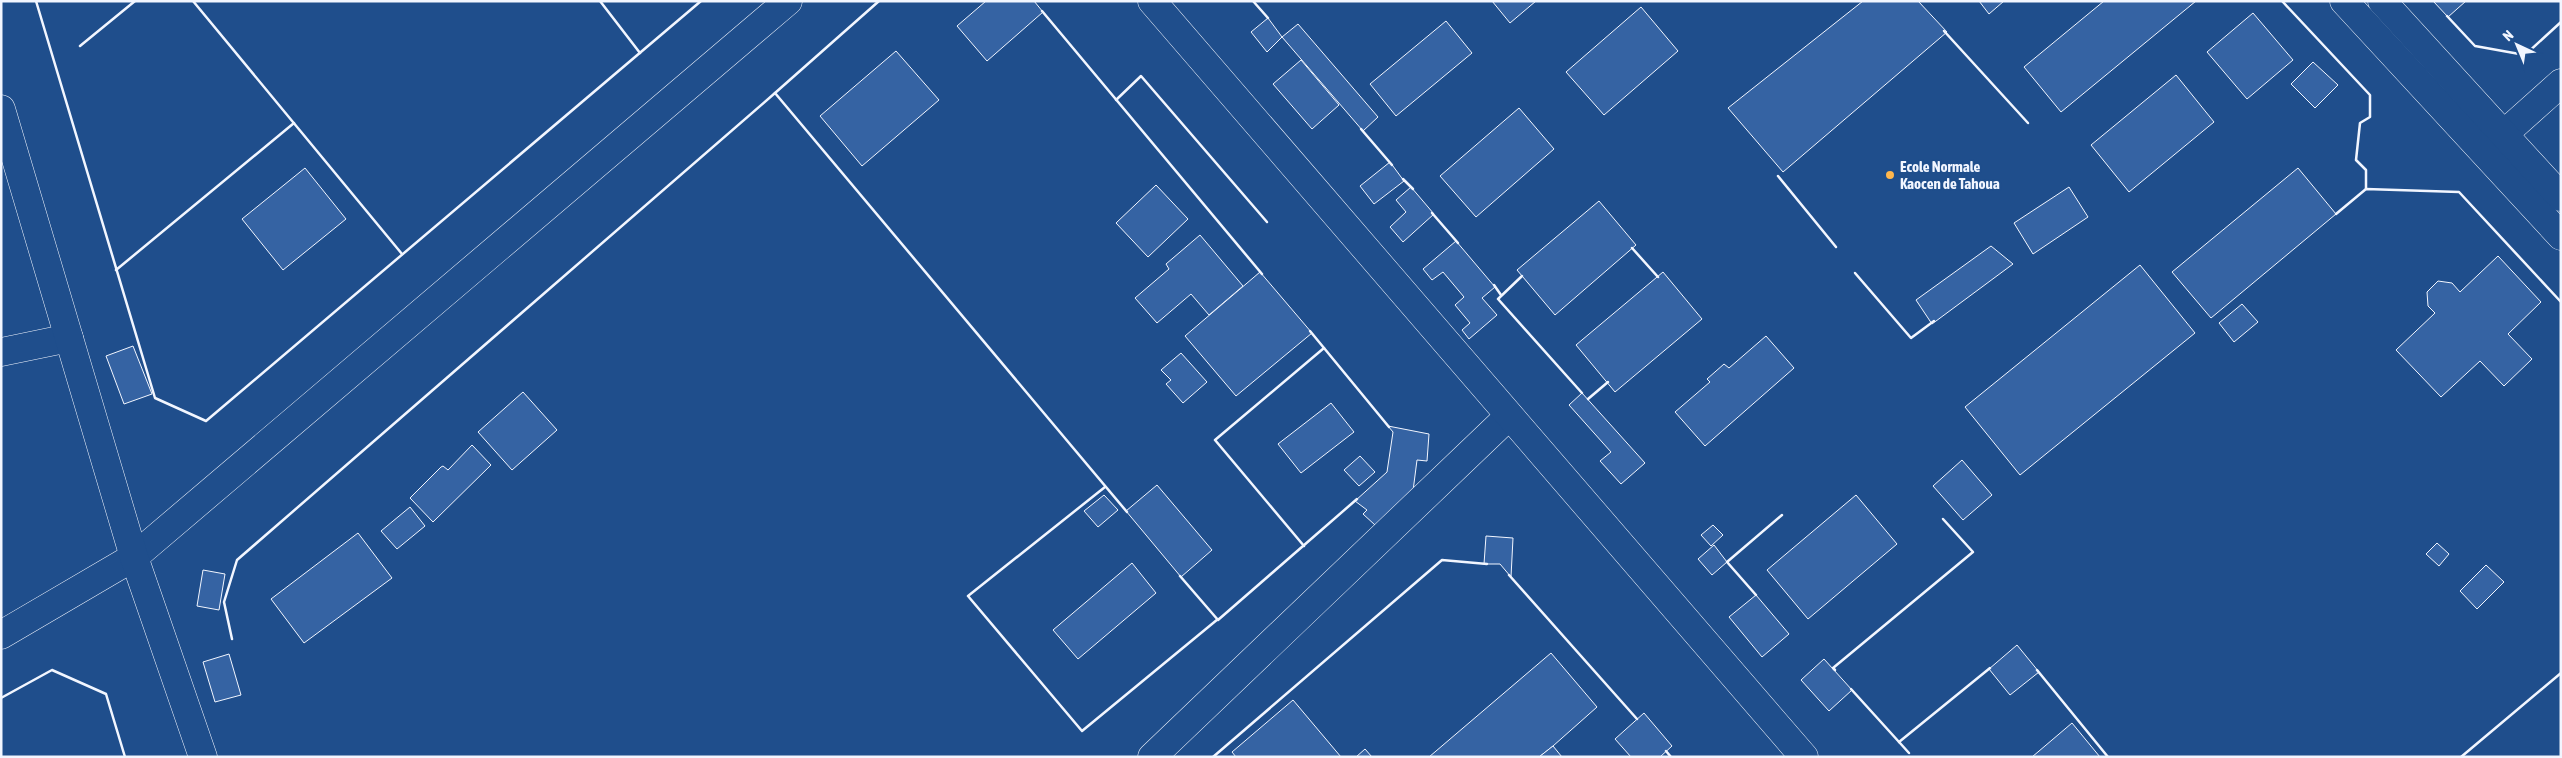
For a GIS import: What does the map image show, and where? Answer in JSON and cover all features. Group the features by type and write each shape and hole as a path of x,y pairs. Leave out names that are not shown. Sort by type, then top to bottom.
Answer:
{"street":[{"path":"1,635 134,557 788,1"},
{"path":"1152,1 1804,757"},
{"path":"2344,1 2561,236"},
{"path":"2382,1 2561,196"},
{"path":"2483,153 2561,83"},
{"path":"1,109 134,557 203,757"},
{"path":"1,352 69,338"},
{"path":"1152,757 1509,416"}],"building":[{"path":"986,1 1034,1 1043,12 987,61 957,26"},
{"path":"1492,1 1536,1 1510,23"},
{"path":"1863,1 1918,1 1947,32 1783,172 1728,108"},
{"path":"1979,1 2004,1 1989,14"},
{"path":"2104,1 2196,1 2061,112 2024,67"},
{"path":"2433,1 2466,1 2448,17"},
{"path":"1641,7 1678,51 1604,115 1566,72"},
{"path":"2253,13 2293,60 2247,99 2207,52"},
{"path":"1268,18 1282,37 1267,52 1251,32"},
{"path":"1446,21 1472,53 1396,116 1370,84"},
{"path":"1298,24 1378,117 1363,131 1282,37"},
{"path":"896,51 939,100 862,166 820,116"},
{"path":"1301,60 1339,105 1312,129 1273,84"},
{"path":"2313,62 2338,85 2315,108 2291,84"},
{"path":"2176,75 2214,122 2129,192 2091,145"},
{"path":"1519,108 1554,149 1476,217 1440,176"},
{"path":"1390,162 1404,181 1374,204 1360,186"},
{"path":"305,168 346,219 283,270 242,219"},
{"path":"2298,168 2336,214 2211,318 2172,272"},
{"path":"1156,185 1188,219 1148,257 1116,223"},
{"path":"1411,187 1434,214 1403,242 1390,227 1406,212 1396,200"},
{"path":"2069,187 2088,217 2033,254 2014,223"},
{"path":"1599,201 1636,245 1555,315 1517,270"},
{"path":"1200,235 1243,286 1209,315 1191,294 1157,323 1135,298 1169,269 1166,264"},
{"path":"1456,241 1495,287 1482,298 1497,315 1469,339 1462,330 1470,323 1455,305 1464,297 1443,272 1432,280 1423,269"},
{"path":"1991,246 2013,264 1932,324 1916,300"},
{"path":"2498,256 2541,302 2508,334 2532,359 2504,386 2480,361 2441,397 2396,350 2435,313 2428,306 2427,292 2438,281 2452,283 2460,292"},
{"path":"2140,265 2195,333 2020,475 1965,407"},
{"path":"1260,272 1312,333 1236,396 1185,336"},
{"path":"1663,272 1702,319 1615,392 1576,345"},
{"path":"2242,304 2258,322 2234,342 2219,323"},
{"path":"1766,336 1794,368 1705,446 1675,412 1710,382 1707,379 1724,364 1729,368"},
{"path":"133,346 152,394 124,404 106,356"},
{"path":"1181,353 1207,382 1183,403 1166,384 1171,380 1161,370"},
{"path":"523,392 557,430 512,470 478,432"},
{"path":"1582,393 1645,463 1621,484 1600,461 1611,452 1569,405"},
{"path":"1331,403 1354,432 1301,473 1278,444"},
{"path":"1388,426 1429,434 1427,461 1417,460 1413,491 1375,525 1363,514 1367,510 1355,501 1387,472 1393,432"},
{"path":"472,445 491,465 433,522 410,498 441,467 443,466 448,470"},
{"path":"1360,456 1375,472 1359,486 1344,470"},
{"path":"1962,460 1992,495 1963,520 1933,486"},
{"path":"1157,485 1212,550 1181,577 1126,511"},
{"path":"1104,495 1118,510 1098,527 1084,511"},
{"path":"1856,495 1897,544 1808,619 1767,570"},
{"path":"410,507 425,526 397,549 381,531"},
{"path":"1713,525 1723,535 1711,546 1701,535"},
{"path":"358,533 392,578 304,643 271,599"},
{"path":"1486,536 1513,538 1511,577 1500,564 1484,564"},
{"path":"2437,543 2449,554 2439,566 2426,554"},
{"path":"1714,545 1727,562 1712,575 1698,559"},
{"path":"1132,563 1156,593 1078,659 1053,630"},
{"path":"2486,565 2504,582 2477,609 2460,591"},
{"path":"203,570 225,574 219,610 197,606"},
{"path":"1756,595 1789,634 1762,657 1729,617"},
{"path":"2017,645 2039,672 2010,695 1989,669"},
{"path":"1551,653 1597,707 1553,746 1539,757 1429,757"},
{"path":"229,654 241,695 215,702 203,662"},
{"path":"1824,659 1852,690 1829,711 1801,680"},
{"path":"1293,700 1341,757 1236,757 1232,752"},
{"path":"1644,713 1672,746 1660,757 1631,757 1615,739"},
{"path":"2072,723 2100,757 2032,757"},
{"path":"1553,746 1562,757 1539,757"},
{"path":"1365,749 1372,757 1356,757"}],"wall":[{"path":"36,1 155,398 206,421 701,1"},
{"path":"80,46 135,1"},
{"path":"193,1 402,254"},
{"path":"600,1 640,53"},
{"path":"775,93 879,1"},
{"path":"1253,1 1268,18"},
{"path":"2282,1 2370,95 2370,117 2360,123 2356,160 2366,170 2366,189"},
{"path":"1042,11 1262,274"},
{"path":"2447,16 2475,46 2525,55 2561,22"},
{"path":"1944,31 2028,123"},
{"path":"1116,100 1141,76 1267,222"},
{"path":"232,639 224,602 237,560 775,93 1127,512"},
{"path":"116,270 294,123"},
{"path":"1361,129 1392,165"},
{"path":"1778,176 1836,247"},
{"path":"1403,179 1413,189"},
{"path":"2336,214 2366,189 2459,192 2561,302"},
{"path":"1432,213 1458,243"},
{"path":"1632,248 1658,277"},
{"path":"1855,273 1911,338 1934,321"},
{"path":"1522,276 1498,299 1582,393"},
{"path":"1494,285 1501,295"},
{"path":"1310,331 1389,427"},
{"path":"1304,546 1215,440 1324,348"},
{"path":"1588,399 1608,382"},
{"path":"1105,487 968,596 1082,731 1218,619"},
{"path":"1180,576 1218,620 1357,499"},
{"path":"1756,595 1727,562 1782,515"},
{"path":"1835,670 1833,668 1973,552 1943,519"},
{"path":"1213,757 1442,560 1487,564"},
{"path":"1509,575 1637,719"},
{"path":"1899,742 1990,668"},
{"path":"1,698 52,670 106,694 125,757"},
{"path":"2037,670 2108,757"},
{"path":"2461,757 2561,673"},
{"path":"1851,689 1909,753"},
{"path":"1666,751 1671,757"}],"place":[{"name":"Ecole Normale Kaocen de Tahoua","path":"1890,175"}]}
